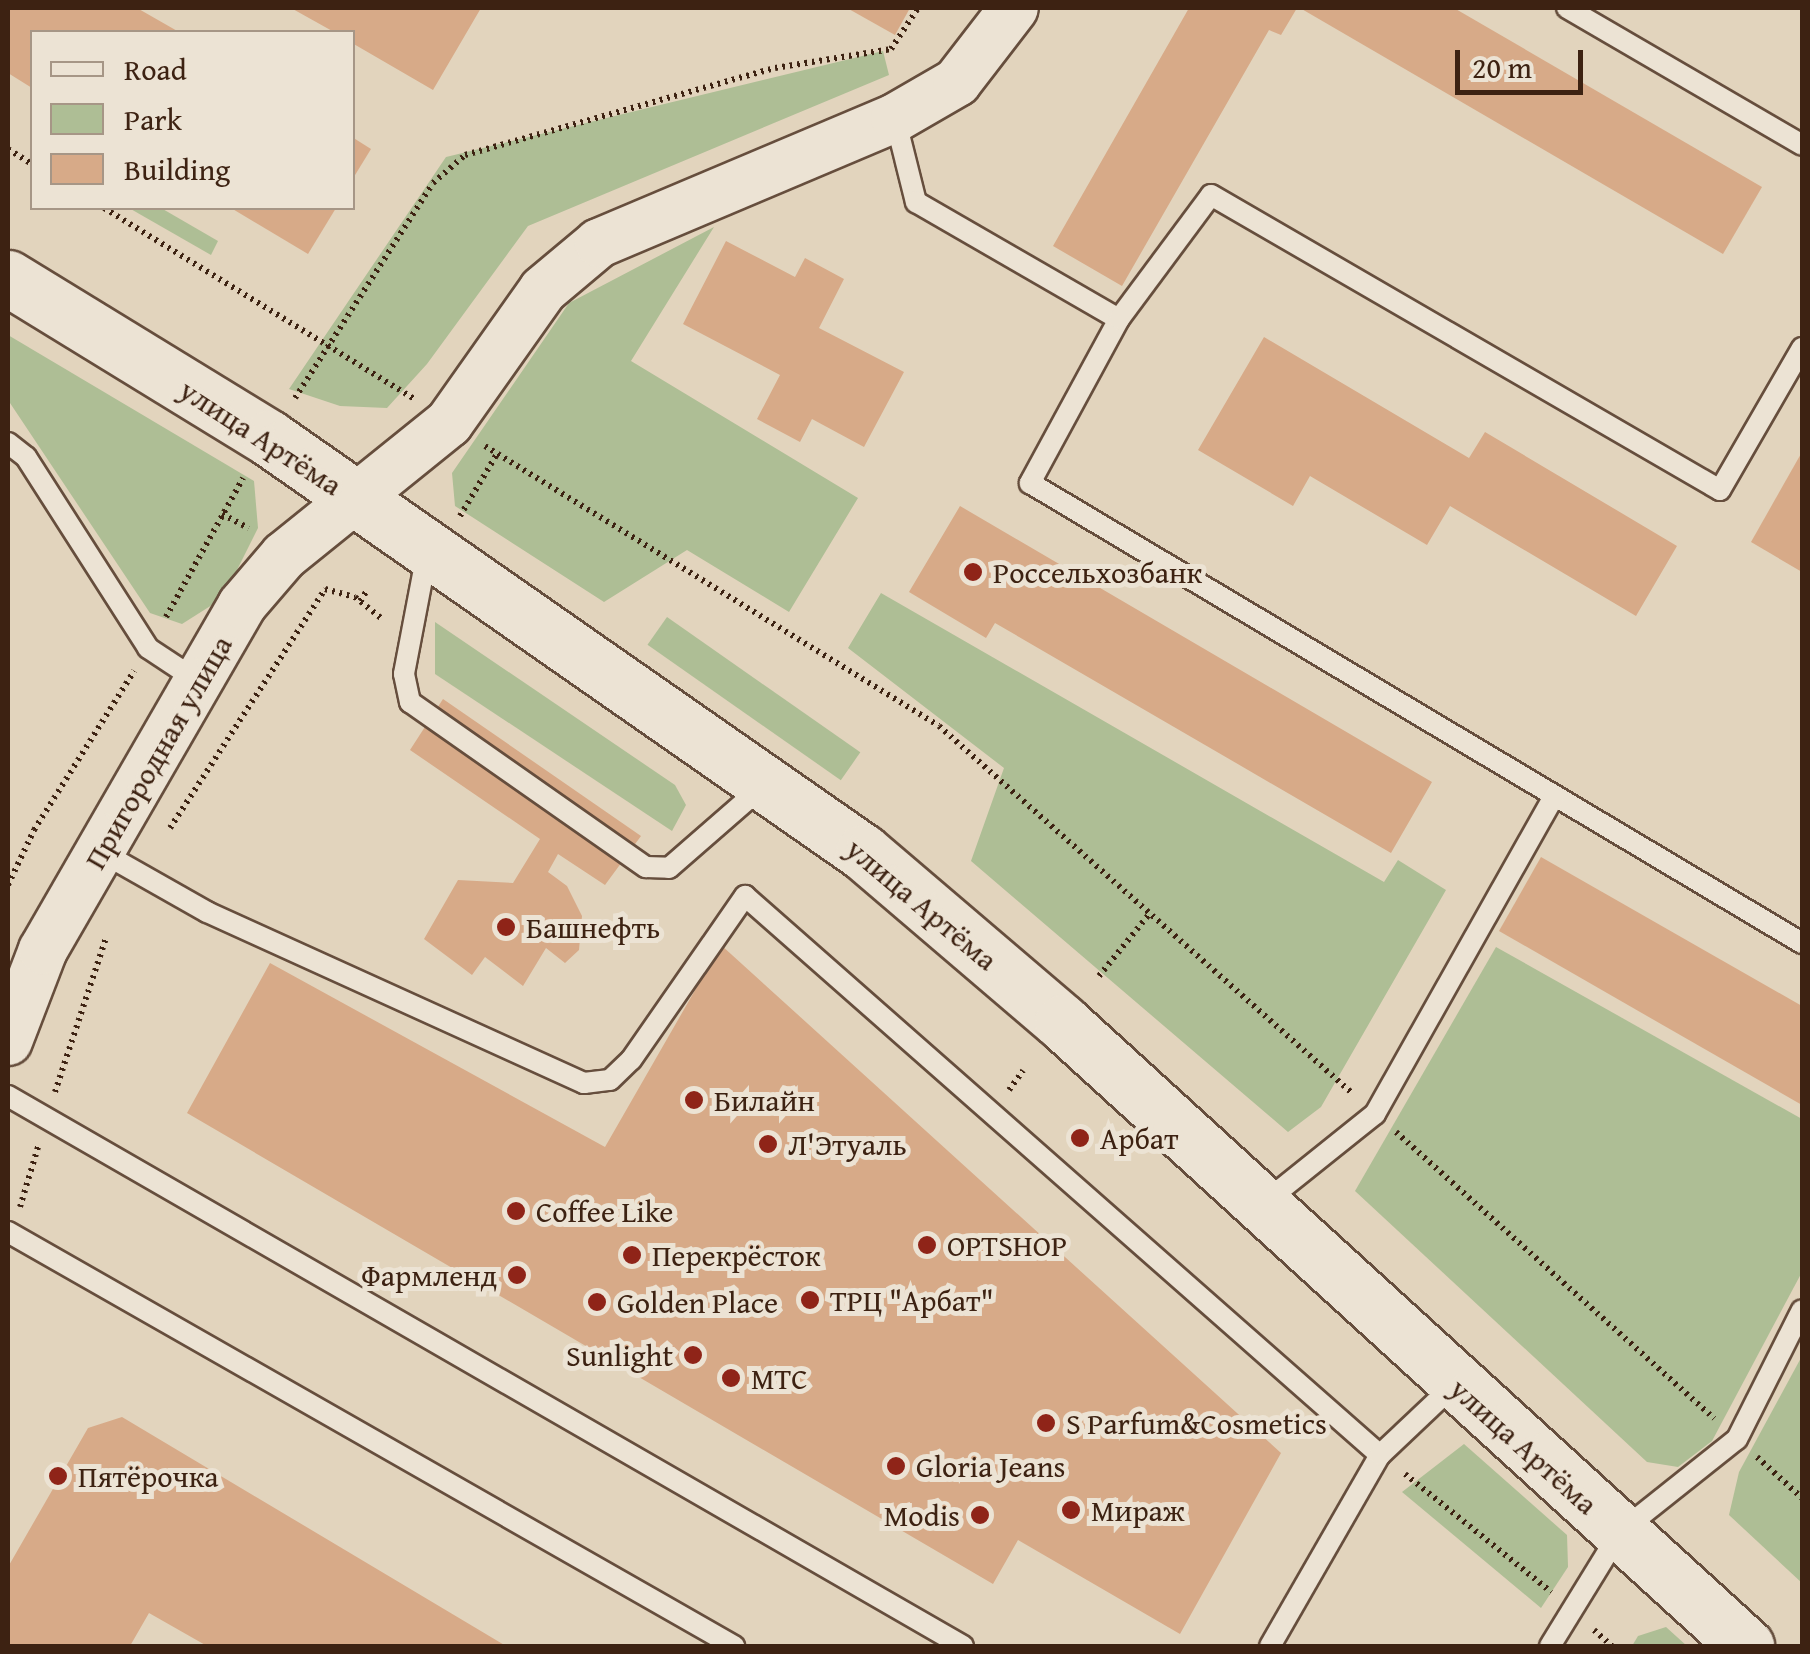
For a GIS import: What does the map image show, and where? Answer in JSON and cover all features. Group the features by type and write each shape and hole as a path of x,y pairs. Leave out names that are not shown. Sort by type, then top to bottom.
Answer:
{"main road":[{"name":"улица Артёма","path":"8,278 358,500 444,534 764,784 862,852 1044,1006 1454,1384 1746,1646"}],"street":[{"name":"Пригородная улица","path":"8,1041 43,950 242,605 274,568 449,422 543,290 598,244 895,118 957,82 1014,8"}],"lane":[{"path":"1567,8 1802,145"},
{"path":"895,118 916,202 1119,319"},
{"path":"1802,348 1720,490 1212,195 1119,319 1030,483 1802,944"},
{"path":"8,443 26,457 148,648 198,681"},
{"path":"444,534 404,674 410,702 646,868 669,868 764,784"},
{"path":"1260,1206 1376,1114 1553,798"},
{"path":"101,852 206,912 584,1083 610,1080 630,1060 745,896 1380,1455"},
{"path":"8,1096 963,1646"},
{"path":"8,1232 734,1646"},
{"path":"1550,1646 1620,1532 1737,1439 1802,1310"},
{"path":"1270,1646 1380,1455 1454,1384"}],"path":[{"path":"291,403 334,345 434,183 465,155 775,68 891,49 918,8"},
{"path":"8,149 30,163"},
{"path":"107,210 334,345 429,409"},
{"path":"472,438 939,726 1802,1498"},
{"path":"444,534 497,454"},
{"path":"8,884 34,830 148,648 243,478"},
{"path":"222,514 250,529"},
{"path":"360,601 368,589"},
{"path":"1099,976 1150,914"},
{"path":"1380,1455 1484,1533 1612,1646"}],"green space":[{"path":"883,51 889,75 528,226 427,364 387,408 340,406 289,389 446,157"},
{"path":"132,210 164,210 218,241 211,255"},
{"path":"714,227 631,361 858,498 789,612 687,550 604,602 455,506 452,473 569,303"},
{"path":"8,335 254,481 258,528 223,598 182,624 150,613 8,400"},
{"path":"881,593 1384,882 1398,860 1446,890 1321,1107 1288,1132 971,861 1004,768 848,648"},
{"path":"667,617 860,752 841,780 647,645"},
{"path":"435,622 675,785 686,805 672,831 435,674"},
{"path":"1496,947 1802,1119 1802,1272 1712,1441 1678,1467 1647,1462 1355,1191"},
{"path":"1802,1356 1802,1583 1729,1515 1739,1472"},
{"path":"1464,1444 1567,1535 1568,1567 1541,1608 1402,1492"},
{"path":"1666,1627 1687,1646 1632,1646 1638,1636"}],"building":[{"path":"8,8 137,8 176,30 30,30 30,87 8,73"},
{"path":"291,8 481,8 433,90 355,45 355,30 330,30"},
{"path":"847,8 910,8 895,35"},
{"path":"1189,8 1297,8 1281,35 1269,30 1122,286 1053,246"},
{"path":"1300,8 1454,8 1762,187 1723,254"},
{"path":"355,139 371,149 355,175"},
{"path":"234,210 335,210 308,254"},
{"path":"726,241 795,277 805,258 844,279 819,328 904,372 864,447 812,419 800,442 757,419 780,375 683,324"},
{"path":"1264,337 1469,458 1485,432 1677,546 1636,616 1450,506 1427,545 1310,476 1293,506 1198,450"},
{"path":"1802,452 1802,572 1751,542"},
{"path":"960,506 1432,782 1391,853 995,623 986,638 909,592"},
{"path":"443,699 641,836 605,885 558,854 548,872 567,886 582,916 579,950 565,963 546,948 523,986 485,957 472,975 424,939 458,880 513,883 540,839 410,750"},
{"path":"1541,857 1802,1006 1802,1105 1499,931"},
{"name":"ТРЦ \"Арбат\"","path":"721,945 1281,1453 1180,1634 1018,1540 993,1584 187,1113 270,963 605,1147"},
{"path":"122,1417 506,1646 207,1646 149,1613 130,1646 8,1646 8,1567 88,1428"}],"place":[{"name":"Россельхозбанк","path":"973,572"},
{"name":"Башнефть","path":"506,927"},
{"name":"Билайн","path":"694,1100"},
{"name":"Арбат","path":"1080,1138"},
{"name":"Л'Этуаль","path":"768,1144"},
{"name":"Coffee Like","path":"516,1211"},
{"name":"OPTSHOP","path":"927,1245"},
{"name":"Перекрёсток","path":"632,1255"},
{"name":"Фармленд","path":"517,1275"},
{"name":"ТРЦ \"Арбат\"","path":"810,1300"},
{"name":"Golden Place","path":"597,1302"},
{"name":"Sunlight","path":"693,1355"},
{"name":"МТС","path":"731,1378"},
{"name":"S Parfum&Cosmetics","path":"1046,1423"},
{"name":"Gloria Jeans","path":"896,1466"},
{"name":"Пятёрочка","path":"58,1476"},
{"name":"Мираж","path":"1071,1510"},
{"name":"Modis","path":"980,1515"}]}
